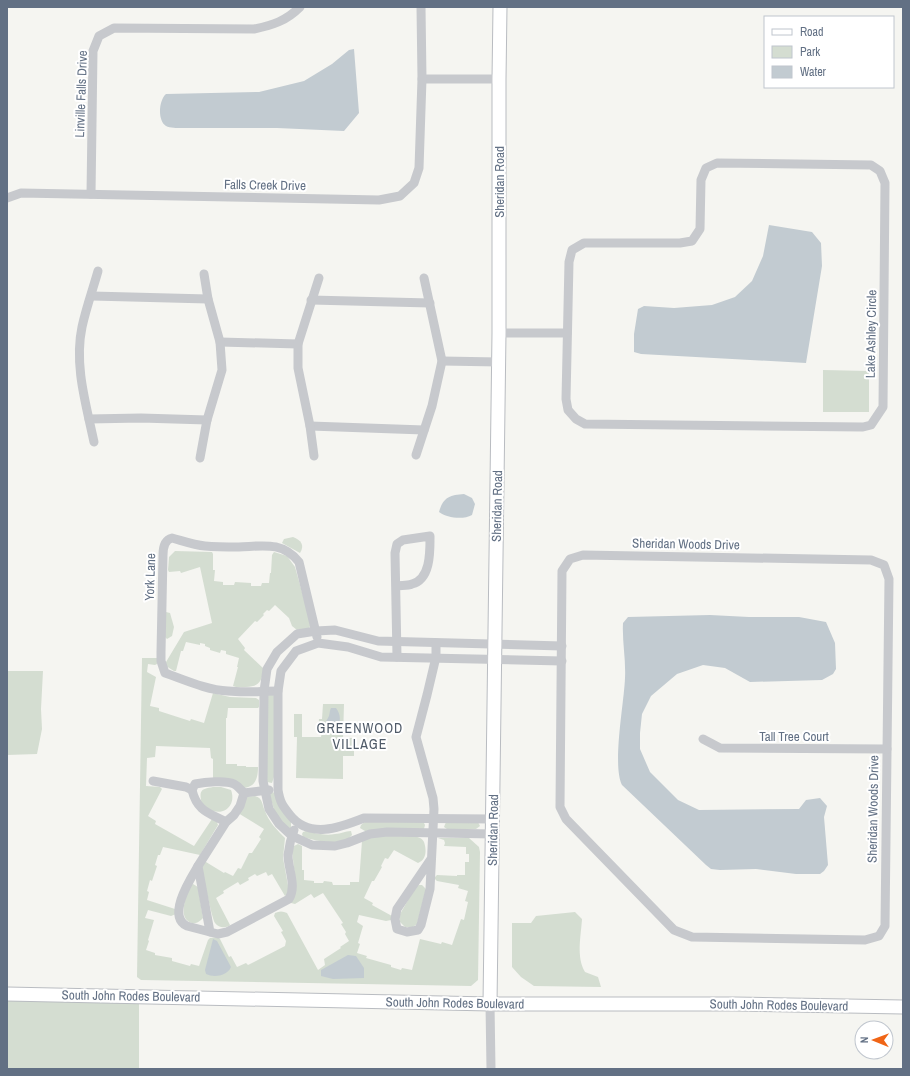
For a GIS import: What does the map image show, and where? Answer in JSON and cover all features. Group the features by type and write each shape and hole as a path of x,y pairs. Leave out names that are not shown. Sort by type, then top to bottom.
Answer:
{"street":[{"name":"Linville Falls Drive","path":"91,194 94,51 99,36 114,28 254,29 276,24 300,7"},
{"path":"421,7 422,79 499,79"},
{"name":"Sheridan Road","path":"490,1004 499,362 500,7"},
{"name":"Falls Creek Drive","path":"7,198 21,193 379,200 400,196 414,183 419,168 422,79"},
{"name":"Lake Ashley Circle","path":"716,162 871,165 880,171 885,183 883,407 871,425 855,427 585,424 576,420 568,410 566,399 567,333 569,262 572,250 584,242 680,243 692,241 700,229 701,180 706,168 716,162"},
{"path":"94,442 81,380 80,350 82,327 98,271"},
{"path":"200,458 207,420 222,370 220,342 208,299 204,274"},
{"path":"314,456 310,426 298,368 298,344 319,278"},
{"path":"416,455 432,406 442,361 424,278"},
{"path":"92,296 208,299"},
{"path":"312,300 430,303"},
{"path":"499,333 567,333"},
{"path":"220,342 298,344"},
{"path":"442,361 499,362"},
{"path":"89,419 141,418 207,420"},
{"path":"310,426 424,430"},
{"path":"396,586 412,584 419,581 425,573 429,555 430,536 403,540 397,544 395,554 397,657"},
{"name":"York Lane","path":"278,691 264,691 255,693 226,691 165,673 161,661 162,555 168,539 172,538 183,542 205,546 237,547 265,545 276,546 286,550 299,562 318,643"},
{"name":"Sheridan Woods Drive","path":"583,555 871,560 884,565 889,579 885,926 879,936 865,940 692,937 674,930 566,819 560,807 562,646 562,571 570,559 583,555"},
{"path":"493,834 387,832 370,834 335,846 308,844 292,836 279,824 269,809 262,781 264,691 267,669 276,652 297,634 316,631 335,630 367,639 396,642 562,646"},
{"path":"493,819 379,817 364,818 327,830 311,829 296,823 280,801 278,790 278,691 280,671 296,651 318,643 348,647 381,657 436,657 457,659 562,661"},
{"path":"431,859 397,909 395,919 397,929 408,932 418,930 421,925 429,895 434,818 433,798 416,737 436,657 436,643"},
{"name":"Tall Tree Court","path":"704,739 720,748 887,749"},
{"path":"152,781 186,787 192,790"},
{"path":"226,822 200,808 192,790 195,784 217,782 233,783 244,793"},
{"path":"244,793 278,790"},
{"path":"244,793 240,806 232,818 226,822 198,866 181,899 179,911 180,919 183,924 218,934 227,932 289,899 293,892 288,856 296,823"},
{"path":"354,822 360,838"},
{"path":"198,866 210,932"},
{"name":"South John Rodes Boulevard","path":"7,994 490,1004 735,1004 903,1007"},
{"path":"490,1004 491,1069"}],"green space":[{"path":"823,370 869,371 869,412 823,412"},
{"path":"293,537 302,545 300,553 282,543 284,539"},
{"path":"175,551 212,552 213,570 215,570 214,581 223,582 223,585 234,585 235,582 251,583 251,586 261,586 262,583 269,583 272,555 274,552 287,556 295,567 309,617 309,629 297,630 292,626 289,618 275,605 269,611 267,610 257,622 255,621 238,639 245,648 244,650 264,669 261,680 254,686 233,686 239,658 226,654 226,651 221,650 220,653 210,650 210,648 205,646 205,644 200,643 200,645 186,642 183,651 181,651 176,671 166,666 166,662 184,632 212,623 200,567 181,573 180,571 169,572 169,557"},
{"path":"166,612 170,613 174,627 172,636 167,639 165,637"},
{"path":"142,658 157,658 157,664 148,664 147,672 156,677 150,706 159,708 159,711 190,721 191,719 204,723 213,693 230,697 256,698 259,700 258,708 228,708 226,718 226,764 258,767 256,779 253,785 246,788 241,788 213,778 213,759 211,758 210,748 156,746 155,757 147,758 146,786 160,787 162,789 148,816 156,821 155,824 194,846 212,819 217,822 218,825 200,855 163,847 160,855 158,855 155,865 157,866 152,881 150,880 147,891 149,892 147,900 175,909 176,914 171,916 148,910 145,918 154,920 146,950 155,953 155,955 172,958 172,961 190,966 191,964 199,966 208,940 210,938 218,937 229,957 231,956 237,967 246,963 248,965 285,946 286,941 281,932 283,931 274,916 275,913 282,912 287,913 318,970 325,965 324,959 349,941 341,924 343,923 323,893 314,898 311,894 295,904 290,902 296,885 292,851 294,846 298,844 302,846 302,870 304,870 304,880 314,881 314,883 323,883 324,881 332,882 333,885 350,885 350,882 359,882 362,841 382,836 408,836 423,840 425,855 423,860 418,863 394,850 388,859 385,858 381,866 382,867 374,881 372,881 364,898 373,903 372,905 392,916 391,920 386,921 359,915 357,922 363,926 357,953 367,956 366,958 391,965 391,967 401,970 402,968 412,970 420,939 452,945 461,919 464,920 468,902 465,901 468,891 458,888 459,885 437,881 434,878 437,875 465,875 465,862 469,862 469,854 466,854 466,847 444,846 444,840 438,838 469,838 479,847 480,852 478,980 471,986 141,980 137,977"},
{"path":"7,671 43,671 41,709 42,729 37,754 7,755"},
{"path":"273,694 275,697 274,777 272,783 267,782 267,695"},
{"path":"323,704 344,704 343,738 354,738 354,756 343,756 343,779 296,778 297,737 294,737 294,714 302,714 302,737 321,737 322,732 318,731 319,719 322,719"},
{"path":"213,787 221,787 231,790 231,803 226,810 218,812 213,811 202,804 202,791"},
{"path":"269,793 275,793 291,821 291,828 289,830 276,816"},
{"path":"255,796 260,798 269,819 285,838 283,858 289,891 285,896 272,874 268,876 266,872 257,876 255,874 248,878 249,880 240,885 238,882 223,891 224,893 216,898 230,925 220,927 215,923 212,914 202,865 206,862 224,873 225,872 233,876 238,868 241,869 249,853 252,853 261,839 259,837 264,829 238,813 244,797"},
{"path":"366,821 423,821 425,825 424,829 365,831 360,828"},
{"path":"446,822 478,822 480,826 476,829 447,829 444,827"},
{"path":"306,831 328,835 351,831 352,835 348,839 342,841 329,842 303,837 303,832"},
{"path":"193,884 198,887 203,918 198,922 192,923 187,921 184,906 187,894 191,885"},
{"path":"422,885 426,889 417,924 413,927 405,927 400,922 399,916 416,886"},
{"path":"575,912 582,919 580,953 582,966 585,972 598,977 601,987 534,986 521,977 512,967 512,923 531,923 536,916"},
{"path":"7,998 139,1001 139,1069 7,1069"}],"water":[{"path":"354,49 359,113 344,131 277,128 176,128 166,126 161,119 161,105 166,94 259,92 304,81 332,64 349,50"},
{"path":"769,225 812,232 821,243 822,266 806,363 641,354 634,352 634,334 638,309 644,306 674,308 712,305 735,297 752,281 763,256"},
{"path":"464,494 472,498 475,504 472,515 468,517 455,518 446,516 439,512 445,500 451,496"},
{"path":"710,615 799,617 826,622 835,643 836,669 833,674 822,680 750,682 725,668 703,665 677,674 651,696 642,714 640,749 650,772 678,800 699,810 799,809 806,800 820,798 827,806 824,817 828,865 820,874 796,874 756,869 711,869 622,785 619,776 618,749 625,678 623,623 628,617"},
{"path":"331,708 336,708 340,718 337,728 332,731 327,730 325,725"},
{"path":"213,939 217,941 231,967 227,972 216,976 206,974 205,970"},
{"path":"348,955 356,956 364,968 364,978 333,979 321,976 321,970"}],"district":[{"name":"GREENWOOD VILLAGE","path":"360,736"}]}
